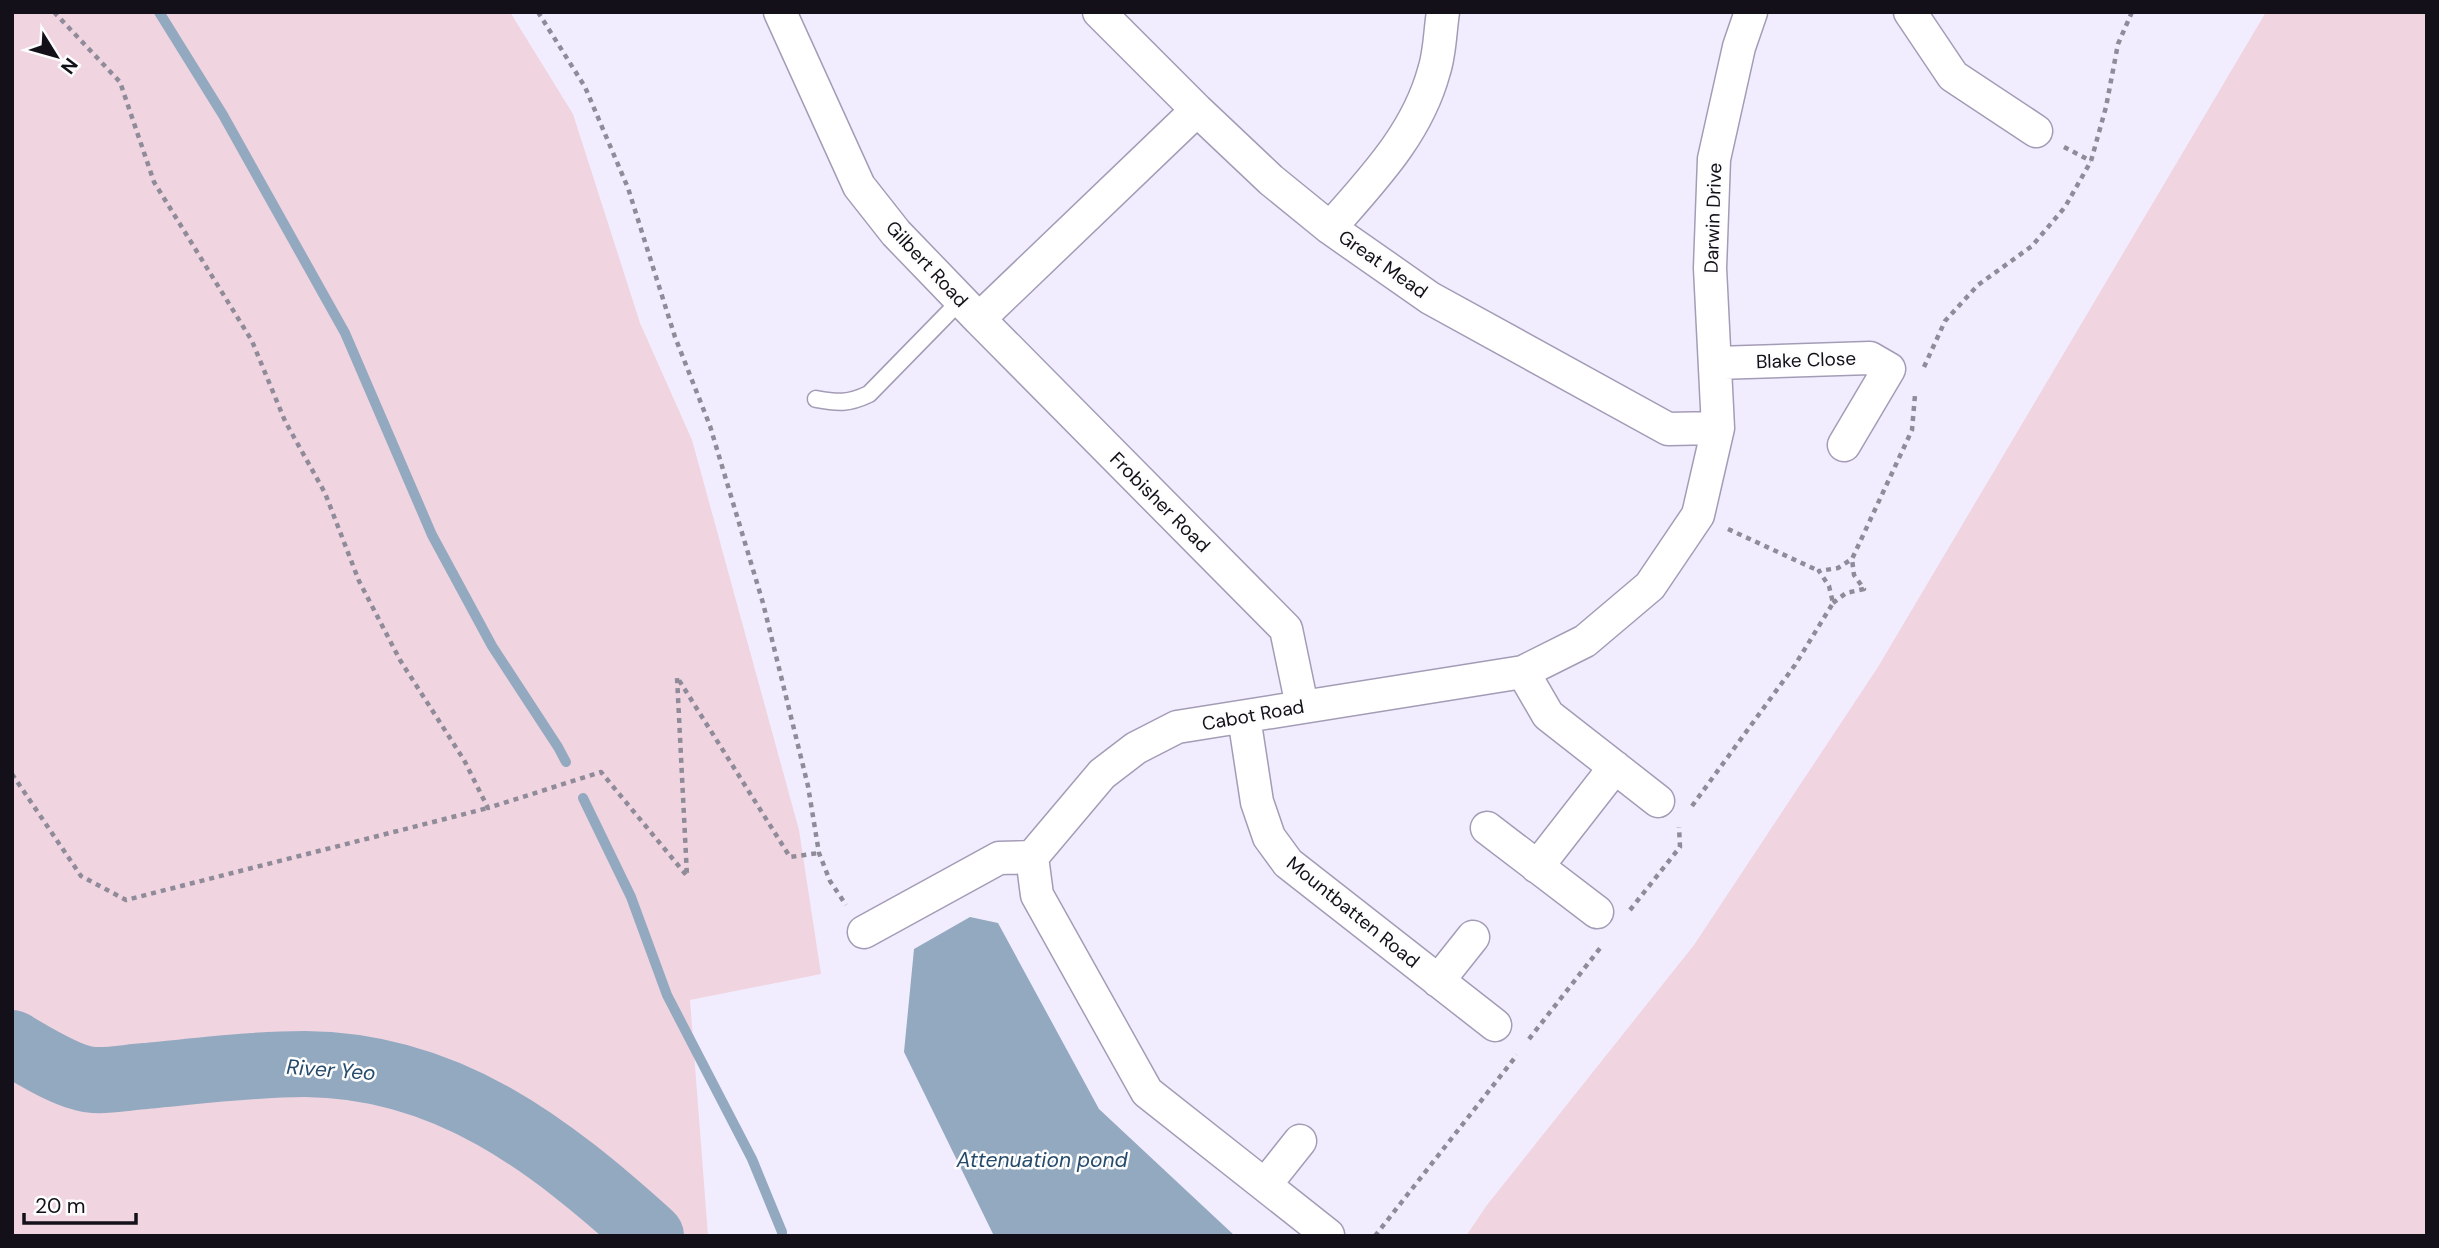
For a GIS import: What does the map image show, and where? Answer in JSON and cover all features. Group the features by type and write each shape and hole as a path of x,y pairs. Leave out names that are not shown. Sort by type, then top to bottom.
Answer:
{"street":[{"name":"Gilbert Road","path":"780,12 859,186 896,233 969,310 1197,110"},
{"name":"Great Mead","path":"1099,12 1271,180 1330,228 1430,298 1668,429 1718,428"},
{"path":"1330,228 1389,160 1416,118 1435,70 1443,12"},
{"name":"Darwin Drive","path":"1718,428 1710,268 1714,159 1739,47 1751,12"},
{"path":"1910,12 1953,76 2036,131"},
{"name":"Frobisher Road","path":"969,310 1286,629 1302,706"},
{"name":"Blake Close","path":"1716,363 1870,358 1889,369 1844,445"},
{"name":"Cabot Road","path":"1032,857 1102,774 1136,748 1177,727 1523,672 1585,641 1650,586 1698,515 1718,428"},
{"path":"1523,672 1548,715 1675,813"},
{"name":"Mountbatten Road","path":"1244,717 1257,802 1269,837 1288,863 1495,1026"},
{"path":"1536,867 1615,767"},
{"path":"1487,828 1608,925"},
{"path":"864,932 999,858 1032,857 1037,895 1147,1092 1328,1235"},
{"name":"Mountbatten Road","path":"1438,981 1473,937"},
{"path":"1265,1185 1300,1141"}],"lane":[{"path":"816,399 841,403 869,394 969,310"}],"path":[{"path":"54,12 120,82 154,182 252,341 285,421 325,493 359,581 400,660 464,760 488,808"},
{"path":"538,12 585,88 628,188 675,337 710,426 763,603 808,786 819,853 830,881 864,932"},
{"path":"1920,375 1945,321 1978,285 2032,246 2066,207 2091,161 2106,107 2118,44 2132,12"},
{"path":"1375,1236 1608,925 1680,847 1675,813 1795,665 1833,603 1846,593 1864,589 1854,575 1852,559 1912,430 1916,385"},
{"path":"1698,515 1819,571 1829,586 1833,603"},
{"path":"1819,571 1838,568 1852,559"},
{"path":"12,774 81,876 126,900 488,808 601,772 687,876 677,677 790,857 819,853"}],"shaded area":[{"path":"12,12 510,12 573,114 640,323 692,440 799,830 821,974 690,1000 708,1236 12,1236"},
{"path":"2266,12 2427,12 2427,1236 1466,1236 1487,1205 1694,945 1878,667"}],"water":[{"name":"Attenuation pond","path":"970,917 998,923 1099,1109 1235,1236 994,1236 904,1052 914,949"}],"waterway":[{"path":"159,12 223,115 345,333 432,535 492,646 566,762"},
{"path":"583,798 631,897 667,995 752,1159 782,1236"},
{"name":"River Yeo","path":"12,1043 63,1071 94,1080 245,1066 305,1064 357,1068 405,1078 451,1095 494,1116 535,1142 651,1236"}]}
